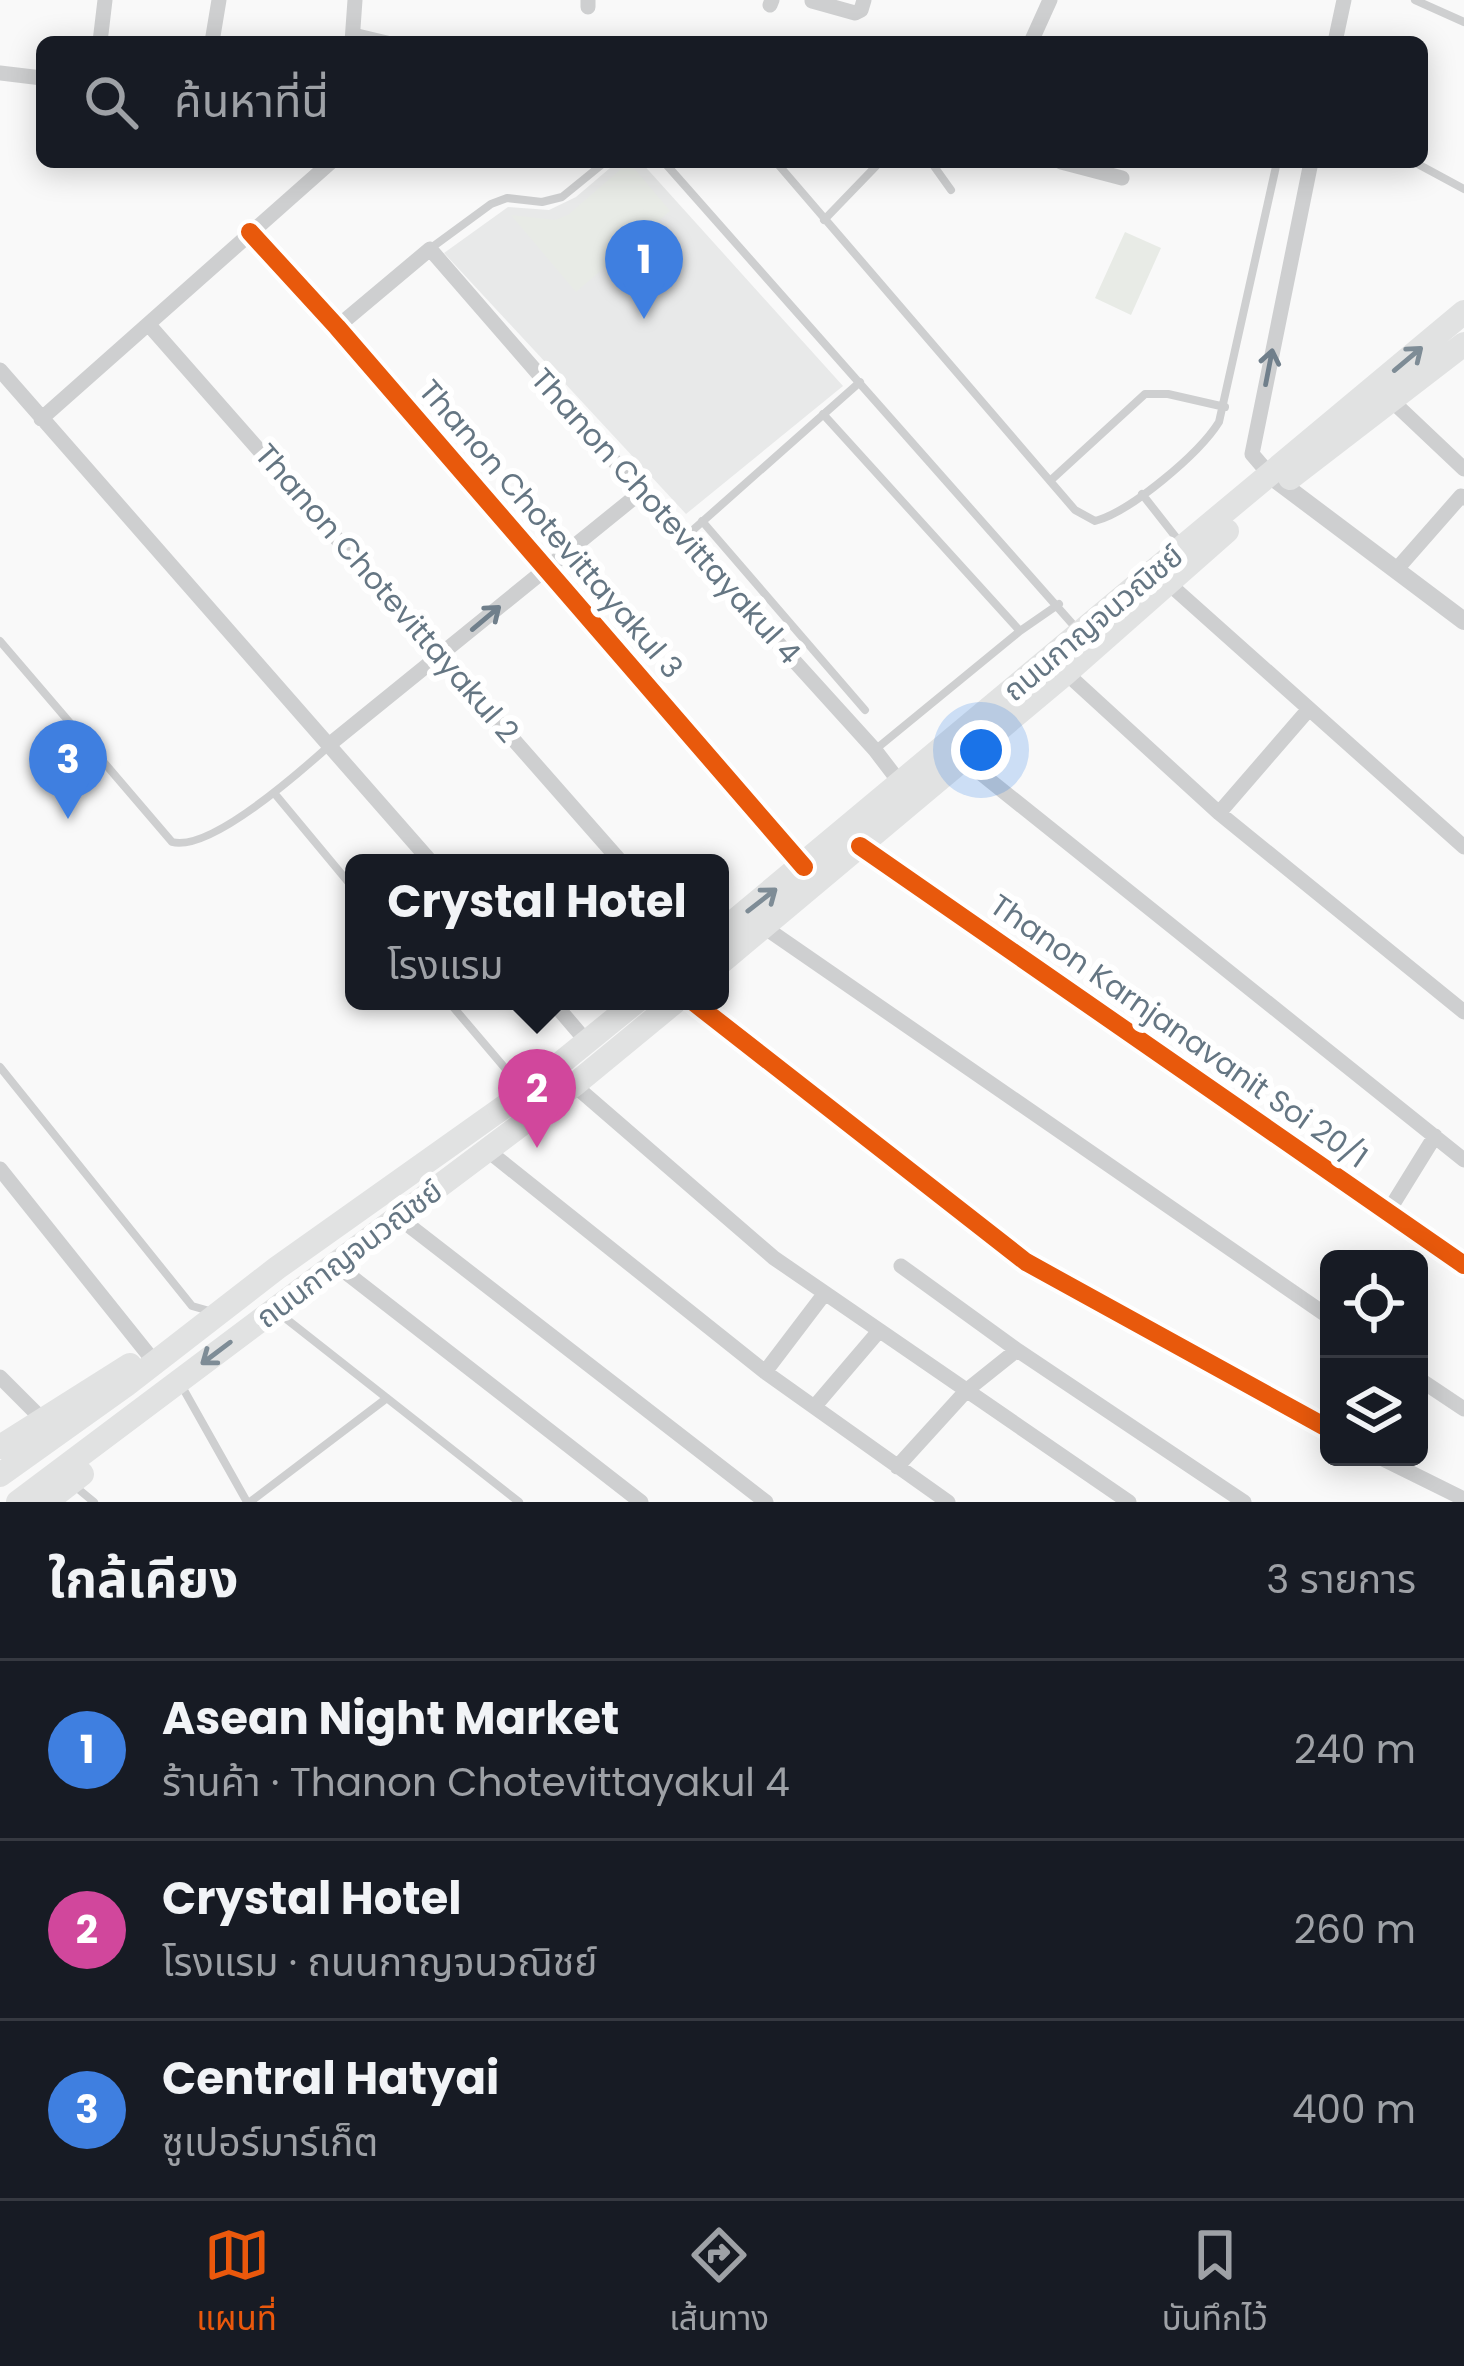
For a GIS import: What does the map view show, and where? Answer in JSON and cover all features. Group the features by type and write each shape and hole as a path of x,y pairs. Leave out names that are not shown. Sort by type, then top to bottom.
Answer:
{"main road":[{"name":"ถนนกาญจนวณิชย์","path":"729,927 860,846 1066,673 1464,312"},
{"name":"ถนนกาญจนวณิชย์","path":"729,956 764,927 901,784 1078,631 1183,546 1464,344"},
{"name":"ถนนกาญจนวณิชย์","path":"0,1475 277,1268 525,1092 626,1010"},
{"name":"ถนนกาญจนวณิชย์","path":"18,1502 574,1085 665,1010"},
{"path":"0,1447 148,1354 179,1340"},
{"path":"46,1502 88,1469 130,1418"}],"street":[{"path":"101,36 105,0"},
{"path":"213,36 219,0"},
{"path":"353,36 355,0"},
{"path":"812,1 855,13 864,0"},
{"path":"1034,36 1050,0"},
{"path":"1336,36 1343,0"},
{"path":"0,73 36,77"},
{"path":"41,418 325,168"},
{"path":"1084,168 1123,178"},
{"path":"1310,168 1252,454 1276,480 1464,621"},
{"name":"Thanon Chotevittayakul 3","path":"250,232 812,873"},
{"path":"337,327 430,249"},
{"name":"Thanon Chotevittayakul 4","path":"430,249 901,784"},
{"name":"Thanon Chotevittayakul 2","path":"149,325 614,854"},
{"path":"0,370 424,854"},
{"path":"1391,400 1464,469"},
{"path":"330,744 641,492"},
{"path":"1396,570 1464,498"},
{"path":"1167,582 1464,847"},
{"path":"1066,673 1219,813 1464,1012"},
{"path":"1219,813 1309,709"},
{"path":"963,759 1464,1160"},
{"name":"Thanon Karnjanavanit Soi 20/1","path":"860,846 1464,1265"},
{"path":"764,927 1320,1312"},
{"path":"560,1010 587,1042"},
{"path":"704,1010 1027,1262 1320,1424"},
{"path":"574,1085 774,1258 1130,1502"},
{"path":"1388,1212 1435,1136"},
{"path":"487,1150 765,1372 948,1502"},
{"path":"0,1168 148,1354"},
{"path":"398,1217 766,1502"},
{"path":"335,1264 641,1502"},
{"path":"901,1267 1244,1502"},
{"path":"765,1372 825,1293"},
{"path":"815,1406 879,1331"},
{"path":"897,1467 967,1390 1017,1350"},
{"path":"0,1377 41,1418"},
{"path":"1428,1385 1464,1409"},
{"path":"1397,1466 1464,1499"}],"lane":[{"path":"1415,0 1464,22"},
{"path":"430,249 500,200 542,202 562,197 598,168"},
{"path":"669,168 1059,604 1078,631"},
{"path":"781,168 1075,510 1095,521 1142,494 1202,443 1226,407 1276,168"},
{"path":"824,220 874,168"},
{"path":"936,168 952,190"},
{"path":"1425,168 1464,189"},
{"path":"683,538 860,382"},
{"path":"1050,481 1145,394 1168,394 1226,407"},
{"path":"824,414 1020,631"},
{"path":"1142,494 1183,546"},
{"path":"702,521 865,710"},
{"path":"875,750 1059,604"},
{"path":"0,641 172,842 185,845 202,838 275,794 330,744"},
{"path":"275,794 345,878"},
{"path":"456,1010 525,1092"},
{"path":"0,1067 192,1306 220,1313"},
{"path":"274,1309 519,1502"},
{"path":"178,1381 249,1502 388,1398"},
{"path":"71,1483 94,1502"}],"shaded area":[{"path":"610,168 646,168 843,386 686,514 444,253 508,207 549,210 576,197"},
{"path":"622,168 634,168 670,211 576,292 511,215 555,220 568,215"},
{"path":"1125,232 1161,248 1131,315 1095,298"}],"cycle path":[{"path":"250,232 804,867"},
{"path":"860,846 1464,1265"},
{"path":"704,1010 1026,1262 1320,1424"}],"place":[{"name":"Asean Night Market","path":"644,319"},
{"name":"Central Hatyai","path":"68,819"},
{"name":"Crystal Hotel","path":"537,1148"}]}
